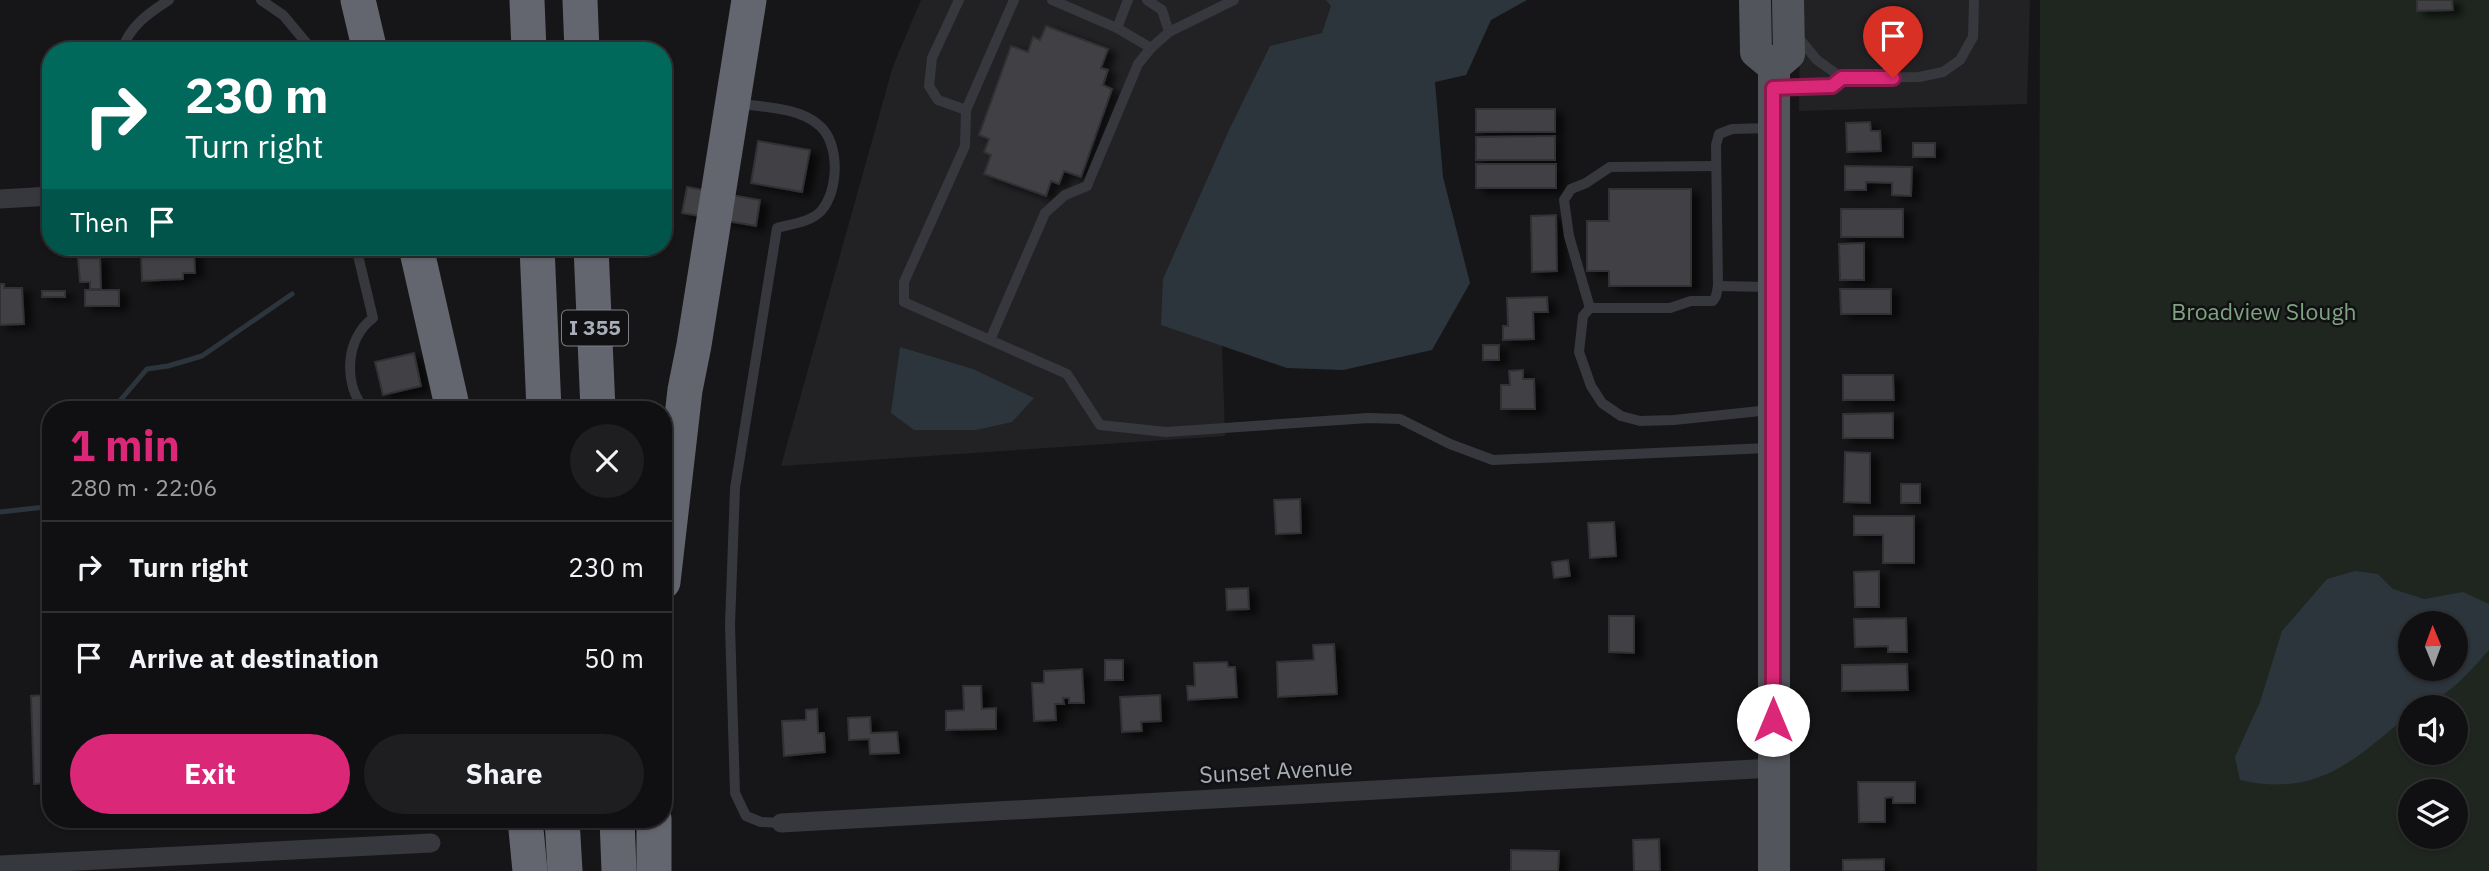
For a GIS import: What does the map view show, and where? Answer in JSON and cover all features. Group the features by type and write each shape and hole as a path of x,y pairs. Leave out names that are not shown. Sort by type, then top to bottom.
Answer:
{"highway":[{"path":"358,0 368,42"},
{"path":"527,0 529,42"},
{"path":"580,0 582,42"},
{"path":"672,503 685,390 734,103 747,5"},
{"path":"418,256 447,396"},
{"name":"I 355","path":"537,256 544,401"},
{"name":"I 355","path":"591,256 598,401"},
{"path":"526,828 530,871"},
{"path":"563,828 565,871"},
{"path":"617,828 619,871"},
{"path":"654,828 654,871"}],"main road":[{"path":"1755,0 1756,52 1773,78"},
{"path":"1774,871 1773,78 1788,54 1788,11"}],"street":[{"path":"0,199 42,197"},
{"name":"Sunset Avenue","path":"781,823 1773,768"},
{"path":"0,864 73,863 431,843"}],"lane":[{"path":"125,42 146,14 169,0"},
{"path":"261,0 283,15 306,42"},
{"path":"959,0 932,58 929,86 938,100 966,110"},
{"path":"1014,0 966,110 965,146 904,282 904,302 1067,374 1100,425 1167,432 1368,418 1400,419 1450,444 1493,460 1774,448"},
{"path":"1052,0 1117,29 1151,48"},
{"path":"1117,29 1128,0"},
{"path":"1147,0 1162,10 1169,32"},
{"path":"990,340 1045,213 1065,195 1087,186 1138,64 1169,32 1234,0"},
{"path":"1773,78 1832,86 1842,78 1919,77 1943,72 1960,60 1973,37 1974,0"},
{"path":"1788,11 1804,46 1842,78"},
{"path":"734,103 789,111 803,116 820,125 835,154 835,171 829,196 822,210 807,220 777,228 735,488 730,625 735,793 746,816 761,822 781,823"},
{"path":"1773,128 1732,129 1719,134 1716,145 1717,286 1713,301 1691,301 1670,307 1590,308 1583,316 1579,352 1591,386 1602,403 1621,416 1640,421 1674,420 1773,410"},
{"path":"1590,308 1569,236 1564,200 1571,189 1611,167 1716,166"},
{"path":"358,256 373,318 361,327 353,347 350,374 359,401"},
{"path":"1717,286 1773,287"}],"shaded area":[{"path":"921,0 1502,0 1221,313 1225,436 781,466 893,66"},
{"path":"1326,0 1527,0 1491,20 1466,75 1435,82 1443,177 1470,283 1432,350 1343,370 1287,368 1161,325 1163,279 1229,130 1270,46 1322,33 1331,6"},
{"path":"1800,0 2030,0 2027,104 1799,111"},
{"path":"900,347 973,369 1034,398 1012,422 976,430 914,430 891,413"},
{"path":"2355,571 2378,574 2393,589 2424,599 2463,592 2489,604 2489,650 2468,673 2468,611 2398,611 2398,681 2460,681 2444,695 2398,695 2398,724 2352,760 2333,771 2292,784 2240,780 2235,757 2260,702 2282,631 2327,579"}],"green space":[{"name":"Broadview Slough","path":"2040,0 2489,0 2489,871 2037,871"}],"building":[{"path":"2417,0 2452,0 2453,10 2417,11"},
{"path":"1046,26 1108,49 1101,68 1108,70 1103,85 1112,89 1081,177 1064,171 1059,184 1051,181 1046,196 984,174 991,155 984,152 989,139 979,135 1011,46 1028,52 1033,37 1040,40"},
{"path":"1476,109 1555,109 1555,132 1476,132"},
{"path":"1870,122 1871,131 1880,131 1881,151 1847,152 1846,123"},
{"path":"1555,136 1555,160 1476,160 1476,137"},
{"path":"758,141 810,150 802,192 751,183"},
{"path":"1913,143 1935,143 1935,157 1913,157"},
{"path":"1476,164 1556,164 1556,188 1476,188"},
{"path":"1845,166 1912,167 1911,196 1892,195 1892,183 1866,182 1866,190 1845,190"},
{"path":"687,187 760,200 756,226 682,213"},
{"path":"1609,189 1691,189 1691,286 1609,286 1609,271 1587,271 1587,221 1609,221"},
{"path":"1841,209 1903,209 1903,237 1841,237"},
{"path":"1556,215 1557,271 1532,272 1531,216"},
{"path":"1864,243 1864,280 1840,280 1839,244"},
{"path":"141,256 194,256 195,273 183,273 183,279 142,281"},
{"path":"78,258 100,258 101,289 90,289 90,282 80,282"},
{"path":"0,284 4,284 4,288 22,288 24,324 0,325"},
{"path":"1840,289 1891,289 1891,314 1841,314"},
{"path":"85,290 119,290 119,306 85,306"},
{"path":"42,291 65,291 65,297 42,297"},
{"path":"1547,297 1548,312 1533,312 1534,339 1503,340 1503,326 1508,326 1507,298"},
{"path":"1483,345 1499,345 1499,360 1483,360"},
{"path":"414,353 421,386 383,395 375,362"},
{"path":"1523,370 1523,379 1534,379 1535,409 1501,409 1501,385 1510,385 1509,371"},
{"path":"1843,375 1893,375 1894,400 1843,400"},
{"path":"1893,413 1893,438 1843,438 1843,414"},
{"path":"1845,452 1870,453 1870,503 1844,502"},
{"path":"1901,484 1920,484 1920,503 1901,503"},
{"path":"1300,499 1301,533 1276,534 1274,500"},
{"path":"1854,516 1914,516 1914,563 1883,563 1883,535 1854,535"},
{"path":"1614,522 1616,556 1590,558 1588,523"},
{"path":"1568,560 1570,576 1554,578 1552,562"},
{"path":"1879,571 1879,607 1855,607 1854,572"},
{"path":"1248,588 1249,609 1227,610 1226,589"},
{"path":"1609,616 1634,616 1634,653 1609,652"},
{"path":"1906,618 1907,652 1888,652 1888,646 1855,647 1854,619"},
{"path":"1334,644 1337,694 1278,697 1277,662 1314,660 1313,645"},
{"path":"1105,660 1123,660 1123,680 1105,680"},
{"path":"1227,662 1228,667 1235,667 1237,697 1188,700 1187,686 1195,686 1194,663"},
{"path":"1907,664 1908,690 1842,691 1842,665"},
{"path":"1082,669 1084,703 1069,703 1069,698 1063,698 1064,704 1055,704 1056,720 1034,721 1032,683 1044,683 1044,671"},
{"path":"963,686 981,686 982,709 996,708 996,729 946,730 946,711 964,710"},
{"path":"42,695 42,784 34,784 31,696"},
{"path":"1160,695 1161,721 1141,722 1142,731 1122,732 1120,697"},
{"path":"817,709 818,733 824,733 825,752 784,756 782,721 806,720 806,710"},
{"path":"870,717 871,733 897,732 899,753 870,754 869,739 849,740 848,718"},
{"path":"1858,782 1915,782 1915,803 1893,803 1893,797 1885,798 1885,822 1859,822"},
{"path":"1659,839 1660,871 1634,871 1633,840"},
{"path":"1511,850 1559,851 1558,871 1511,871"},
{"path":"1884,859 1884,871 1843,871 1843,860"}],"waterway":[{"path":"120,401 147,369 202,356 292,294"},
{"path":"0,512 42,507"}],"route":[{"path":"1773,720 1773,88 1832,86 1842,78 1893,78"}]}
